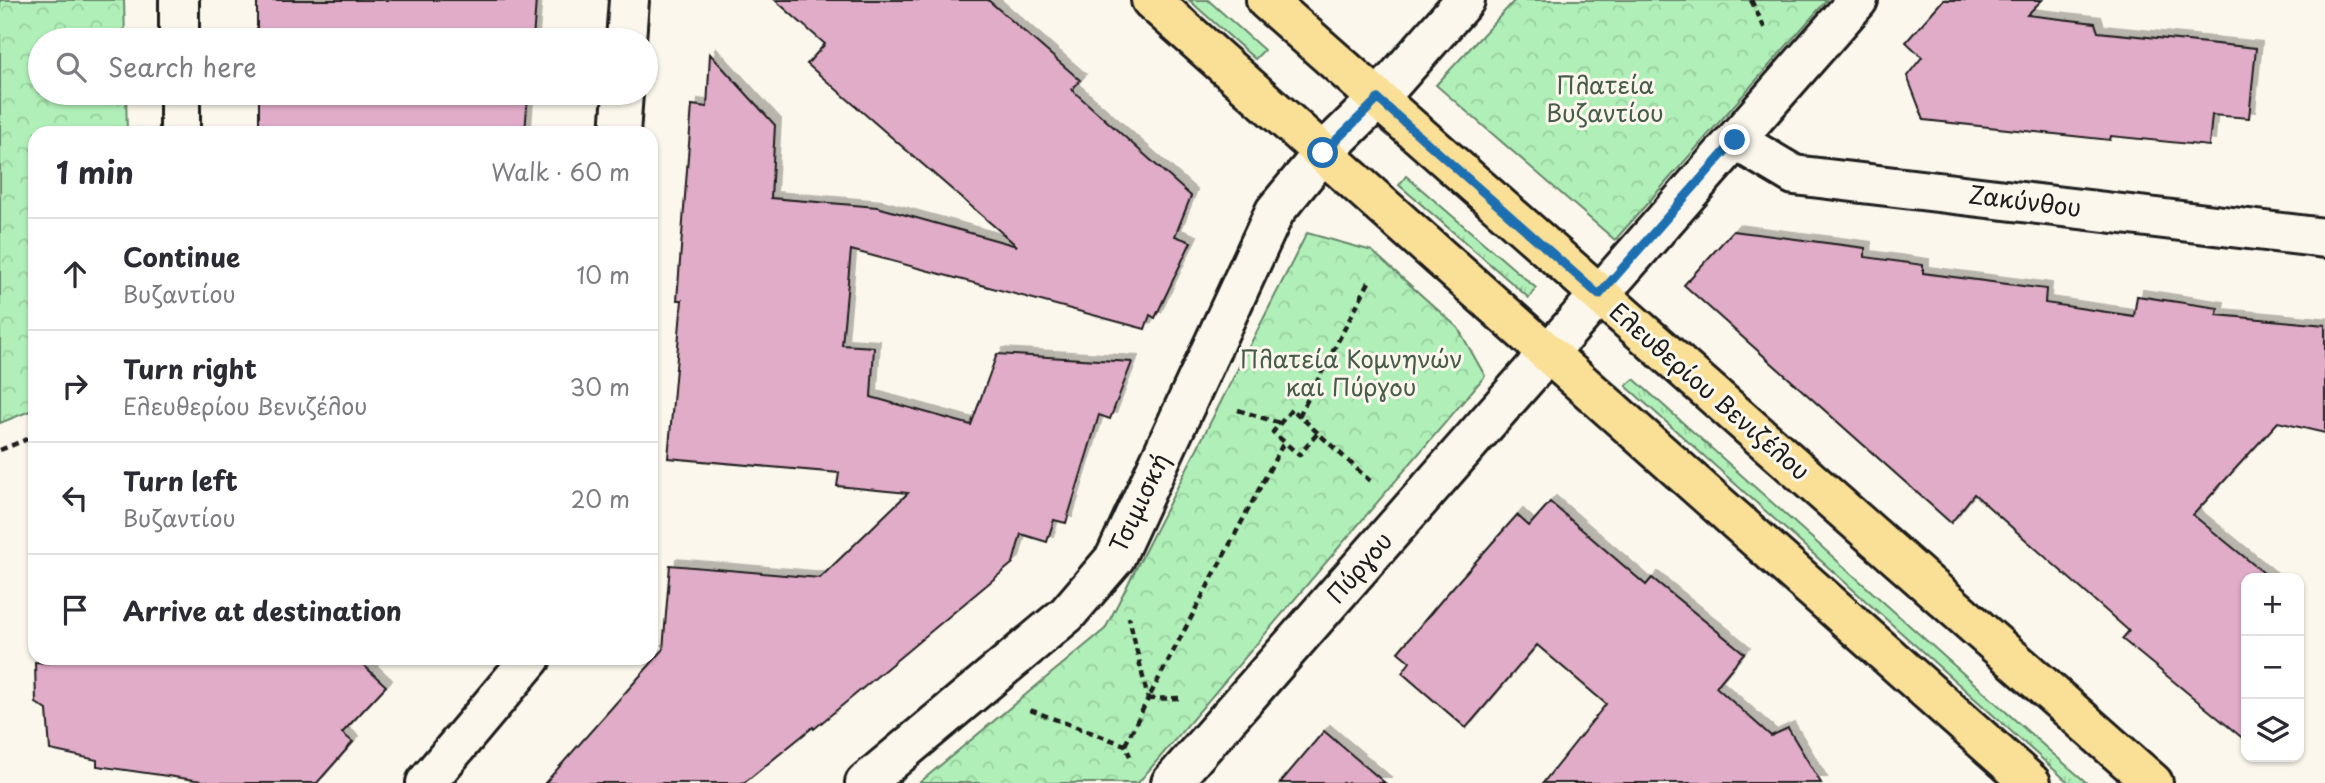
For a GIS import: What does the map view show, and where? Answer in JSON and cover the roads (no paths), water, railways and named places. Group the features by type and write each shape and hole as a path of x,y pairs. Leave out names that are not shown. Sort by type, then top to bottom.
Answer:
{"main road":[{"path":"1151,0 2031,783"},
{"name":"Ελευθερίου Βενιζέλου","path":"1266,0 2153,783"}],"street":[{"path":"179,0 179,28"},
{"path":"627,28 629,0"},
{"name":"Τσιμισκή","path":"865,783 1067,614 1115,558 1275,211 1323,153 1378,99 1465,0"},
{"name":"Πύργου","path":"1171,783 1858,0"},
{"path":"180,105 180,126"},
{"path":"621,126 622,105"},
{"name":"Ζακύνθου","path":"1735,140 1794,175 2325,238"},
{"path":"426,783 520,665"}],"park label":[{"name":"Πλατεία Βυζαντίου","path":"1605,100"},
{"name":"Πλατεία Κομνηνών και Πύργου","path":"1351,374"}]}
